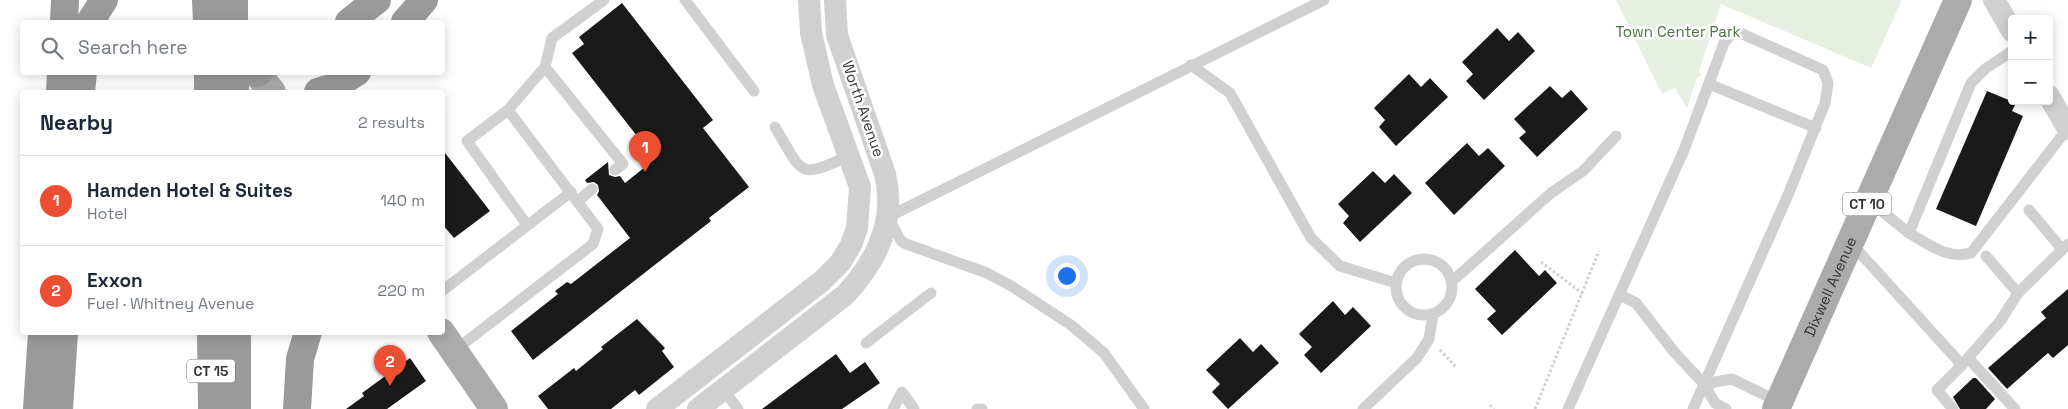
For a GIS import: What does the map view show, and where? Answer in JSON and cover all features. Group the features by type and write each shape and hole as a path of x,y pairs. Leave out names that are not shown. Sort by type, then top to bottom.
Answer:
{"highway":[{"path":"64,20 66,0"},
{"path":"91,20 104,0"},
{"path":"206,0 207,20"},
{"path":"234,0 234,20"},
{"path":"352,20 377,0"},
{"path":"407,20 424,0"},
{"path":"60,90 61,75"},
{"path":"81,90 82,75"},
{"path":"324,90 352,75"},
{"path":"356,90 363,75"},
{"path":"215,78 232,90"},
{"path":"36,409 42,335"},
{"path":"59,409 64,335"},
{"name":"CT 15","path":"211,335 212,409"},
{"name":"CT 15","path":"237,335 237,409"},
{"path":"297,409 300,359 307,335"}],"main road":[{"path":"206,0 221,20"},
{"name":"Dixwell Avenue","path":"1778,406 1958,0"},
{"path":"259,75 270,90"},
{"path":"448,342 494,409"}],"street":[{"name":"Worth Avenue","path":"657,409 807,292 840,263 851,245 857,228 860,187 850,155 823,86 811,33 809,0"},
{"name":"Worth Avenue","path":"698,409 845,295 858,281 877,247 888,217 890,194 838,35 835,0"},
{"path":"1994,0 2008,24"},
{"path":"2053,103 2068,128"},
{"path":"858,216 888,217"},
{"path":"807,292 822,312"}],"lane":[{"path":"527,225 467,141 508,110 545,67 552,38 604,0"},
{"path":"685,0 754,91"},
{"path":"1144,409 1104,353 1071,325 1013,287 987,274 906,244 901,241 888,217 1324,0"},
{"path":"1568,409 1684,150 1724,42 1732,33 1738,32 1823,70 1828,83 1825,103 1816,128 1693,409"},
{"path":"1909,233 1971,83 1985,69 2008,54"},
{"path":"1191,65 1230,93 1311,238 1340,266 1396,283"},
{"path":"545,67 623,164 615,170"},
{"path":"1709,84 1816,128"},
{"path":"448,342 593,244 598,229 508,110"},
{"path":"775,128 800,166 807,171 814,171 850,155"},
{"path":"1868,201 1909,233 1943,253 1960,256 1970,253 2068,128"},
{"path":"1451,279 1457,277 1551,193 1583,171 1616,136"},
{"path":"578,201 592,189"},
{"path":"445,289 570,192"},
{"path":"1953,409 1937,390 2001,320 2018,293 2065,246 2029,210"},
{"path":"1850,242 1965,361 2015,409"},
{"path":"1986,256 2018,293"},
{"path":"1424,258 1441,264 1451,279 1452,290 1449,300 1442,308 1432,314 1418,314 1404,307 1397,294 1396,283 1400,272 1407,264 1424,258"},
{"path":"866,343 931,294"},
{"path":"1620,295 1636,303 1675,353 1704,384 1715,403 1726,409"},
{"path":"1364,409 1417,358 1429,338 1432,314"},
{"path":"1704,384 1732,379 1778,406"},
{"path":"723,389 738,409"},
{"path":"893,409 902,392 914,409"},
{"path":"977,409 982,409"}],"path":[{"path":"1535,409 1599,251"},
{"path":"1541,262 1583,294"},
{"path":"1429,338 1456,367"},
{"path":"1490,405 1494,409"}],"green space":[{"name":"Town Center Park","path":"1616,0 1902,0 1871,68 1721,4 1699,71 1701,75 1697,77 1687,108 1675,88 1662,94"}],"building":[{"path":"622,3 713,120 703,128 749,187 709,218 711,221 533,360 511,331 558,294 555,291 567,282 571,284 630,238 597,195 599,191 598,185 594,182 587,183 585,180 608,162 609,175 620,176 625,183 655,159 572,53 584,44 579,37"},
{"path":"1497,28 1509,41 1518,32 1535,51 1484,100 1466,81 1473,74 1462,62"},
{"path":"1409,74 1421,87 1430,78 1448,97 1396,146 1379,127 1385,120 1374,108"},
{"path":"1550,86 1562,98 1571,90 1588,109 1537,157 1519,138 1526,132 1514,119"},
{"path":"1987,91 2008,100 2008,105 2015,105 2012,111 2023,116 1976,226 1936,209"},
{"path":"1467,143 1479,156 1488,148 1505,166 1454,215 1425,183"},
{"path":"445,153 490,211 454,238 445,228"},
{"path":"1373,171 1385,183 1394,174 1412,193 1360,242 1343,223 1349,216 1338,204"},
{"path":"1515,250 1539,276 1545,270 1557,283 1502,335 1487,319 1496,311 1475,289"},
{"path":"2068,289 2068,345 2053,358 2048,353 2007,389 1988,368 2046,318 2041,312"},
{"path":"1333,301 1345,315 1353,307 1371,326 1321,373 1304,355 1312,347 1299,334"},
{"path":"637,319 665,348 662,351 674,367 639,395 635,390 611,409 548,409 538,396 574,368 576,371 603,349 601,347"},
{"path":"1240,338 1253,352 1261,344 1279,363 1228,409 1212,392 1220,384 1206,370"},
{"path":"836,354 850,373 865,362 880,383 842,409 762,409"},
{"path":"410,358 426,381 387,409 346,409 364,396 362,393"},
{"path":"1973,378 1976,378 1995,399 1986,409 1960,409 1953,397"}],"place":[{"name":"Hamden Hotel & Suites","path":"645,172"},
{"name":"Exxon","path":"390,386"}]}
